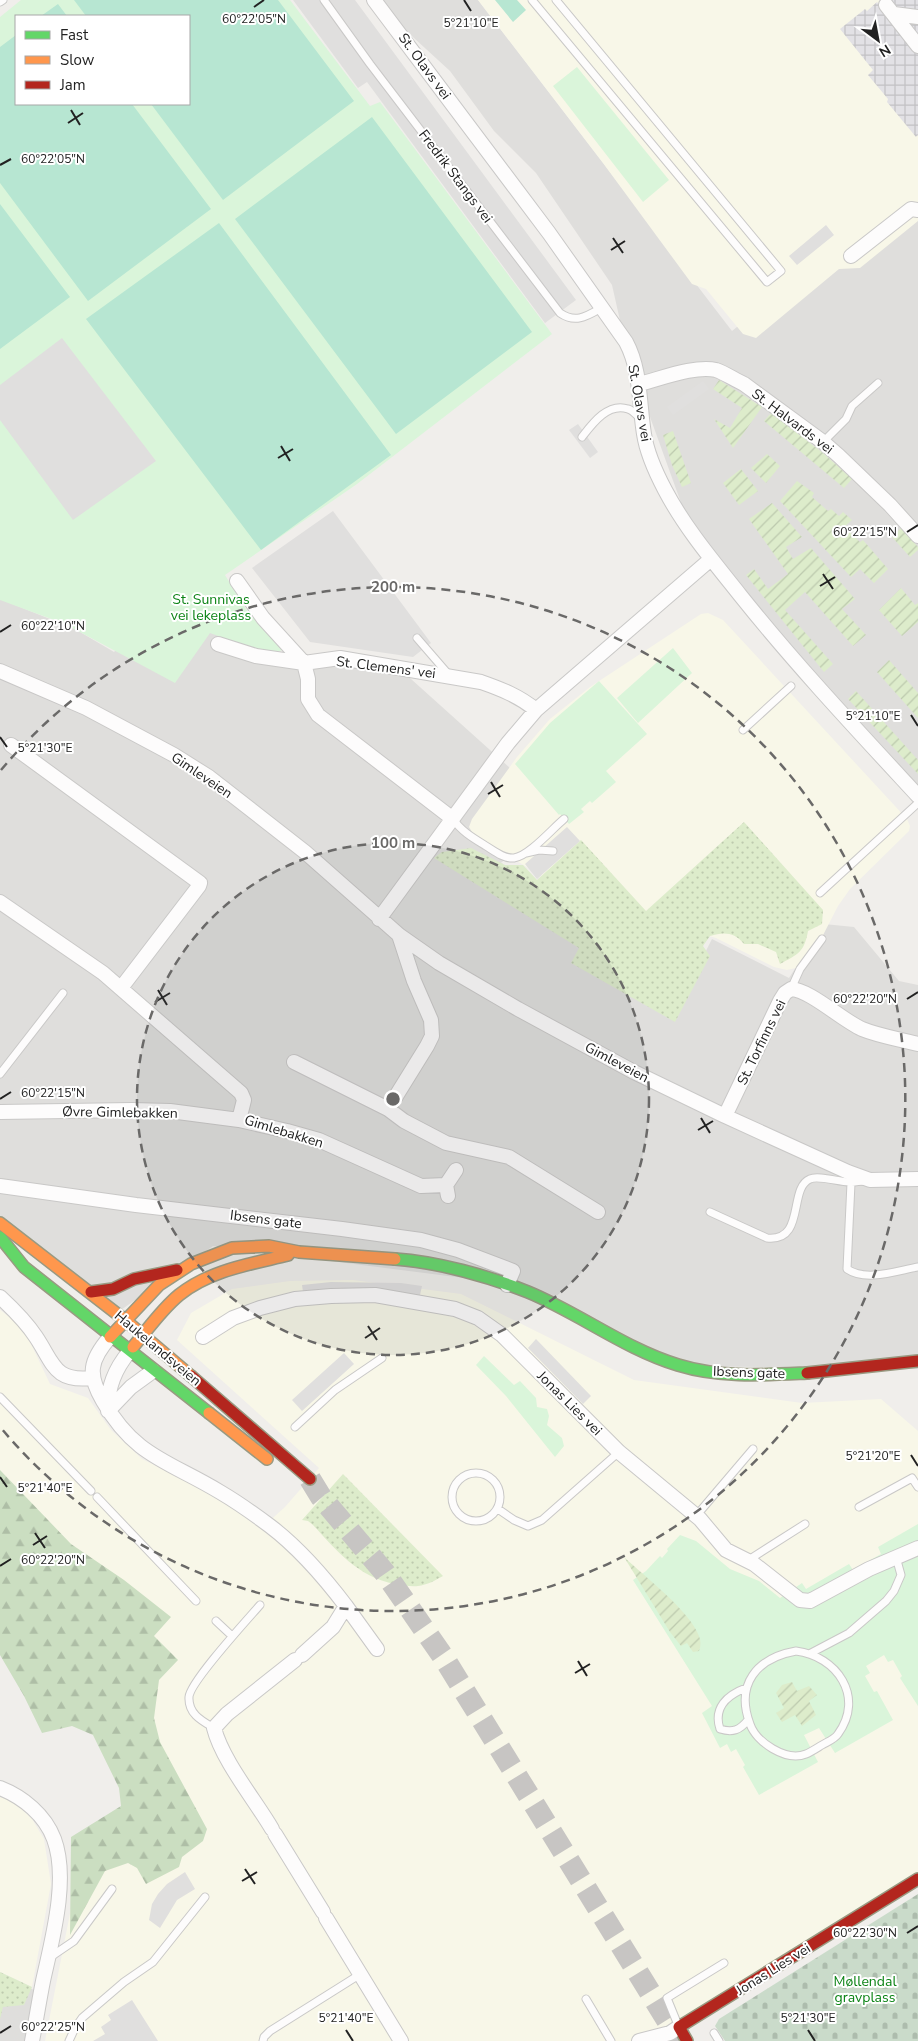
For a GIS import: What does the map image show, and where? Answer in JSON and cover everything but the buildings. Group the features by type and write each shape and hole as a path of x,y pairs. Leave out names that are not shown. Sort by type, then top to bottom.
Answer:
{"main road":[{"name":"Haukelandsveien","path":"0,1223 126,1320 310,1479"},
{"name":"Haukelandsveien","path":"0,1237 24,1268 278,1468"},
{"name":"Ibsens gate","path":"110,1336 159,1285 181,1270 203,1258 232,1248 268,1246 299,1252 414,1260 454,1268 507,1285 554,1304 637,1348 678,1365 720,1374 767,1375 816,1372 918,1361"},
{"name":"Ibsens gate","path":"129,1352 166,1306 200,1281 224,1271 299,1252"},
{"name":"Haukelandsveien","path":"3,1261 24,1268"},
{"path":"91,1292 113,1288 134,1278 181,1270"},
{"name":"Jonas Lies vei","path":"679,2028 918,1879"},
{"path":"679,2028 687,2041"}],"street":[{"name":"St. Olavs vei","path":"374,0 603,307 630,350 639,384 642,420 649,451 665,490 680,516 711,559 836,709 918,796"},
{"path":"918,17 890,10 918,46"},
{"path":"851,256 911,209 918,210"},
{"name":"St. Halvards vei","path":"639,384 700,368 716,370 744,384 823,442 856,472 918,536"},
{"path":"379,919 508,743 536,710 711,559"},
{"path":"237,581 263,618 304,663 308,679 308,700 318,715 453,819"},
{"path":"218,644 256,656 304,663"},
{"name":"St. Clemens' vei","path":"304,663 340,658 449,675 502,689 524,700 536,710"},
{"name":"Gimleveien","path":"0,671 86,708 174,755 208,777 283,834 399,935 440,963 518,1009 634,1072 848,1172 870,1180 918,1179"},
{"path":"11,745 200,883 120,988"},
{"name":"Gimlebakken","path":"0,902 103,973 241,1093 244,1100 239,1120 319,1140 421,1186 447,1190 456,1170"},
{"path":"388,1109 428,1046 432,1036 428,1013 414,981 399,935"},
{"name":"St. Torfinns vei","path":"725,1116 780,1001 785,993 791,989 802,992 860,1028 918,1044"},
{"path":"294,1062 388,1109 404,1122 452,1149 508,1157 598,1212"},
{"name":"Øvre Gimlebakken","path":"0,1112 170,1111 239,1120"},
{"name":"Ibsens gate","path":"0,1186 421,1240 458,1250 513,1271 507,1285"},
{"name":"Jonas Lies vei","path":"203,1337 233,1318 260,1308 295,1299 375,1295 455,1309 478,1318 502,1336 618,1452 696,1516 726,1550 754,1564 804,1602 821,1596 869,1569 918,1548"},
{"path":"0,1297 29,1327 49,1360 61,1374 75,1380 92,1378 108,1411 118,1425 142,1449 220,1492 271,1527 314,1567 346,1606 376,1648"},
{"name":"Haukelandsveien","path":"92,1378 94,1361 101,1347 110,1336"},
{"name":"Haukelandsveien","path":"108,1411 110,1385 119,1365 129,1352"},
{"name":"Haukelandsveien","path":"108,1411 131,1387 153,1371"},
{"path":"346,1606 333,1627 298,1658 227,1714 214,1728 217,1740 224,1754 274,1832 359,1975 401,2041"},
{"path":"0,1788 12,1793 29,1805 49,1828 56,1847 58,1908 32,2041"},
{"name":"Jonas Lies vei","path":"640,2041 670,2033 679,2028"}],"lane":[{"name":"Fredrik Stangs vei","path":"324,0 370,64 560,313 569,319 578,318 603,307"},
{"path":"532,0 767,282 781,271 556,0"},
{"path":"823,442 846,419 852,406 878,383"},
{"path":"582,437 596,420 616,407 629,409 642,420"},
{"path":"416,638 449,675"},
{"path":"742,730 791,686"},
{"path":"820,893 918,802"},
{"path":"453,819 458,827 504,857 514,858 539,850 553,851"},
{"path":"526,853 564,819"},
{"path":"791,989 800,969 822,939"},
{"path":"0,1074 64,993"},
{"name":"Gimleveien","path":"710,1212 767,1238 781,1237 790,1227 805,1182 817,1178 851,1182 870,1180"},
{"path":"851,1182 847,1269 854,1274 864,1276 918,1268"},
{"path":"295,1427 334,1390 382,1358"},
{"path":"0,1397 90,1491"},
{"path":"696,1516 753,1449"},
{"path":"498,1509 514,1520 528,1526 542,1520 618,1452"},
{"path":"470,1473 486,1475 498,1485 500,1493 498,1509 486,1520 470,1521 456,1512 451,1497 453,1489 457,1482 470,1473"},
{"path":"859,1507 912,1478 918,1487"},
{"path":"97,1497 196,1600"},
{"path":"746,1560 805,1524"},
{"path":"811,1653 849,1633 894,1591 901,1575 896,1557"},
{"path":"214,1728 198,1720 190,1708 188,1696 193,1684 232,1636 260,1606"},
{"path":"216,1622 232,1636"},
{"path":"796,1651 811,1653 828,1662 839,1674 846,1688 848,1705 845,1721 837,1736 804,1755 792,1755 776,1751 762,1742 751,1729 744,1697 746,1688 752,1677 766,1662 780,1654 796,1651"},
{"path":"746,1688 732,1693 721,1706 717,1719 720,1729 729,1732 741,1729 748,1720"},
{"path":"48,1958 74,1941 112,1889"},
{"path":"69,2041 82,2018 124,1982 153,1962 206,1897"},
{"path":"679,2028 667,1998 724,1963"},
{"path":"263,2041 264,2037 270,2032 359,1975"},
{"path":"586,1999 612,2041"},
{"path":"714,2033 719,2041"}],"shaded area":[{"path":"293,0 355,0 576,300 545,323 367,82 358,88"},
{"path":"381,0 478,0 732,331 856,229 918,220 918,796 701,558 628,356 612,285 536,173 494,131 450,71 402,27"},
{"path":"478,0 918,0 918,221 860,268 839,269 756,338 743,334 706,289 692,284 603,163"},
{"path":"890,0 918,0 918,135 916,137 887,102 888,99 868,75 873,70 840,29 877,2 882,9"},
{"path":"826,225 834,235 797,265 789,256"},
{"path":"62,338 156,461 73,520 0,420 0,385"},
{"path":"703,381 709,389 673,415 667,407"},
{"path":"578,424 598,452 590,458 569,430"},
{"path":"333,511 431,643 413,657 310,642 252,568"},
{"path":"167,596 296,663 401,670 559,812 486,876 682,998 712,939 789,978 824,924 854,927 899,981 918,985 918,1369 673,1366 495,1282 213,1246 118,1312 0,1228 0,599 75,629 114,652"},
{"path":"708,613 723,620 907,819 910,826 909,831 850,889 838,906 820,941 803,964 796,968 787,970 774,967 716,938 582,899 475,837 469,827 472,819 517,757 550,719 590,687 701,614"},
{"path":"567,827 580,841 537,879 525,864"},
{"path":"353,1280 461,1294 634,1380 802,1403 881,1399 918,1431 918,1880 677,2030 684,2041 45,2041 75,1888 160,1824 0,1488 0,1310 23,1327 50,1384 88,1398 111,1430 142,1459 197,1486 265,1525 285,1507 319,1468 177,1340 191,1313 232,1289 290,1281"},
{"path":"331,1282 401,1283 422,1286 420,1295 378,1290 328,1289 303,1292 302,1285"},
{"path":"536,1339 591,1396 583,1404 528,1348"},
{"path":"344,1353 354,1364 302,1411 292,1400"},
{"path":"0,1797 14,1802 32,1819 44,1839 51,1884 32,1987 0,1972"},
{"path":"185,1872 195,1889 177,1900 160,1928 149,1920 152,1904 167,1884"},
{"path":"0,1974 36,1991 25,2041 0,2041"},
{"path":"132,2000 158,2041 93,2041 105,2034 101,2027 111,2020 108,2015"}],"green space":[{"name":"St. Sunnivas vei lekeplass","path":"21,0 290,0 370,106 380,102 552,334 357,484 225,575 246,609 282,650 271,655 210,633 175,683 65,624 0,600 0,17"},
{"path":"74,0 278,0 354,101 223,200 152,105 190,105 190,15 85,15"},
{"path":"495,0 517,0 526,10 513,22"},
{"path":"58,4 66,15 42,15"},
{"path":"15,36 15,105 133,105 211,209 88,301 0,183 0,47"},
{"path":"577,67 669,180 643,202 553,86"},
{"path":"372,117 532,332 396,434 235,219"},
{"path":"0,204 70,297 0,349"},
{"path":"219,223 391,455 261,550 86,319"},
{"path":"719,380 762,407 733,448 714,419 730,428 742,408 713,389"},
{"path":"771,413 823,453 852,479 844,488 764,421"},
{"path":"673,431 691,483 682,487 672,465 663,435"},
{"path":"767,454 780,466 766,483 751,468"},
{"path":"741,469 758,491 739,505 723,483"},
{"path":"797,481 814,493 812,497 828,511 831,509 839,516 843,512 852,520 844,527 860,542 863,540 888,569 874,583 860,569 851,577 780,501"},
{"path":"772,503 802,537 786,547 793,559 811,548 855,599 842,609 866,635 853,646 805,592 785,610 833,664 824,672 746,575 754,569 768,589 788,574 749,519"},
{"path":"901,528 918,547 918,550 910,557 892,537"},
{"path":"901,588 915,605 918,603 918,622 902,636 879,610"},
{"path":"673,648 692,673 638,723 617,698"},
{"path":"889,660 918,693 918,718 877,672"},
{"path":"599,681 647,734 606,771 616,782 592,803 590,801 581,809 584,812 569,824 515,764 550,723"},
{"path":"856,691 918,760 918,774 848,699"},
{"path":"744,822 823,910 822,924 808,931 799,952 780,964 776,952 758,944 744,944 729,934 710,936 703,946 710,956 675,1022 571,963 579,948 434,858 442,852 471,848 505,865 523,865 537,880 581,840 646,911"},
{"path":"484,1356 514,1385 520,1381 536,1398 537,1407 547,1409 549,1416 547,1425 562,1438 564,1446 555,1457 506,1396 476,1365"},
{"path":"0,1470 71,1544 124,1580 171,1617 154,1636 178,1660 159,1680 154,1718 160,1742 207,1829 203,1841 182,1857 179,1867 146,1884 137,1868 128,1863 105,1871 70,1935 71,1837 121,1806 119,1788 93,1735 72,1726 42,1733 24,1696 0,1655"},
{"path":"343,1474 443,1576 428,1583 415,1586 382,1581 349,1562 313,1525 308,1521 302,1520"},
{"path":"918,1524 918,1706 900,1678 902,1676 893,1660 888,1662 884,1655 866,1666 870,1673 865,1676 874,1692 877,1691 893,1720 835,1753 819,1728 804,1735 818,1762 759,1795 743,1767 745,1765 736,1749 731,1752 727,1744 720,1748 702,1713 712,1706 633,1580 646,1571 660,1556 662,1558 668,1551 667,1549 680,1535 696,1541 730,1569 759,1581 780,1598 802,1583 806,1589 849,1564 853,1570 881,1554 878,1547"},
{"path":"624,1557 666,1594 694,1626 699,1636 699,1651 693,1652 687,1643 681,1646 670,1632"},
{"path":"792,1682 797,1691 809,1686 817,1695 809,1701 816,1715 802,1726 795,1715 782,1722 776,1713 784,1708 776,1693 782,1685"},
{"name":"Møllendal gravplass","path":"918,1894 918,2041 725,2041 715,2026 719,2019"},
{"path":"0,1972 32,1987 24,2005 3,2007 0,2019"}],"tunnel":[{"path":"310,1479 321,1497 385,1573 444,1658 680,2041"}],"traffic: fast":[{"path":"0,1237 24,1267 209,1413"},
{"path":"395,1259 428,1263 480,1275 513,1286 566,1310 639,1350 678,1365 726,1374 807,1373"}],"traffic: slow":[{"path":"0,1223 125,1320 191,1376"},
{"path":"110,1337 159,1285 191,1264 232,1248 269,1246 299,1252 395,1259"},
{"path":"133,1347 166,1307 191,1286 231,1269 288,1255"},
{"path":"209,1413 267,1459"}],"traffic: jam":[{"path":"91,1292 113,1289 134,1279 177,1270"},
{"path":"807,1373 918,1361"},
{"path":"191,1376 310,1479"},
{"path":"687,2041 679,2027 918,1879"}]}
